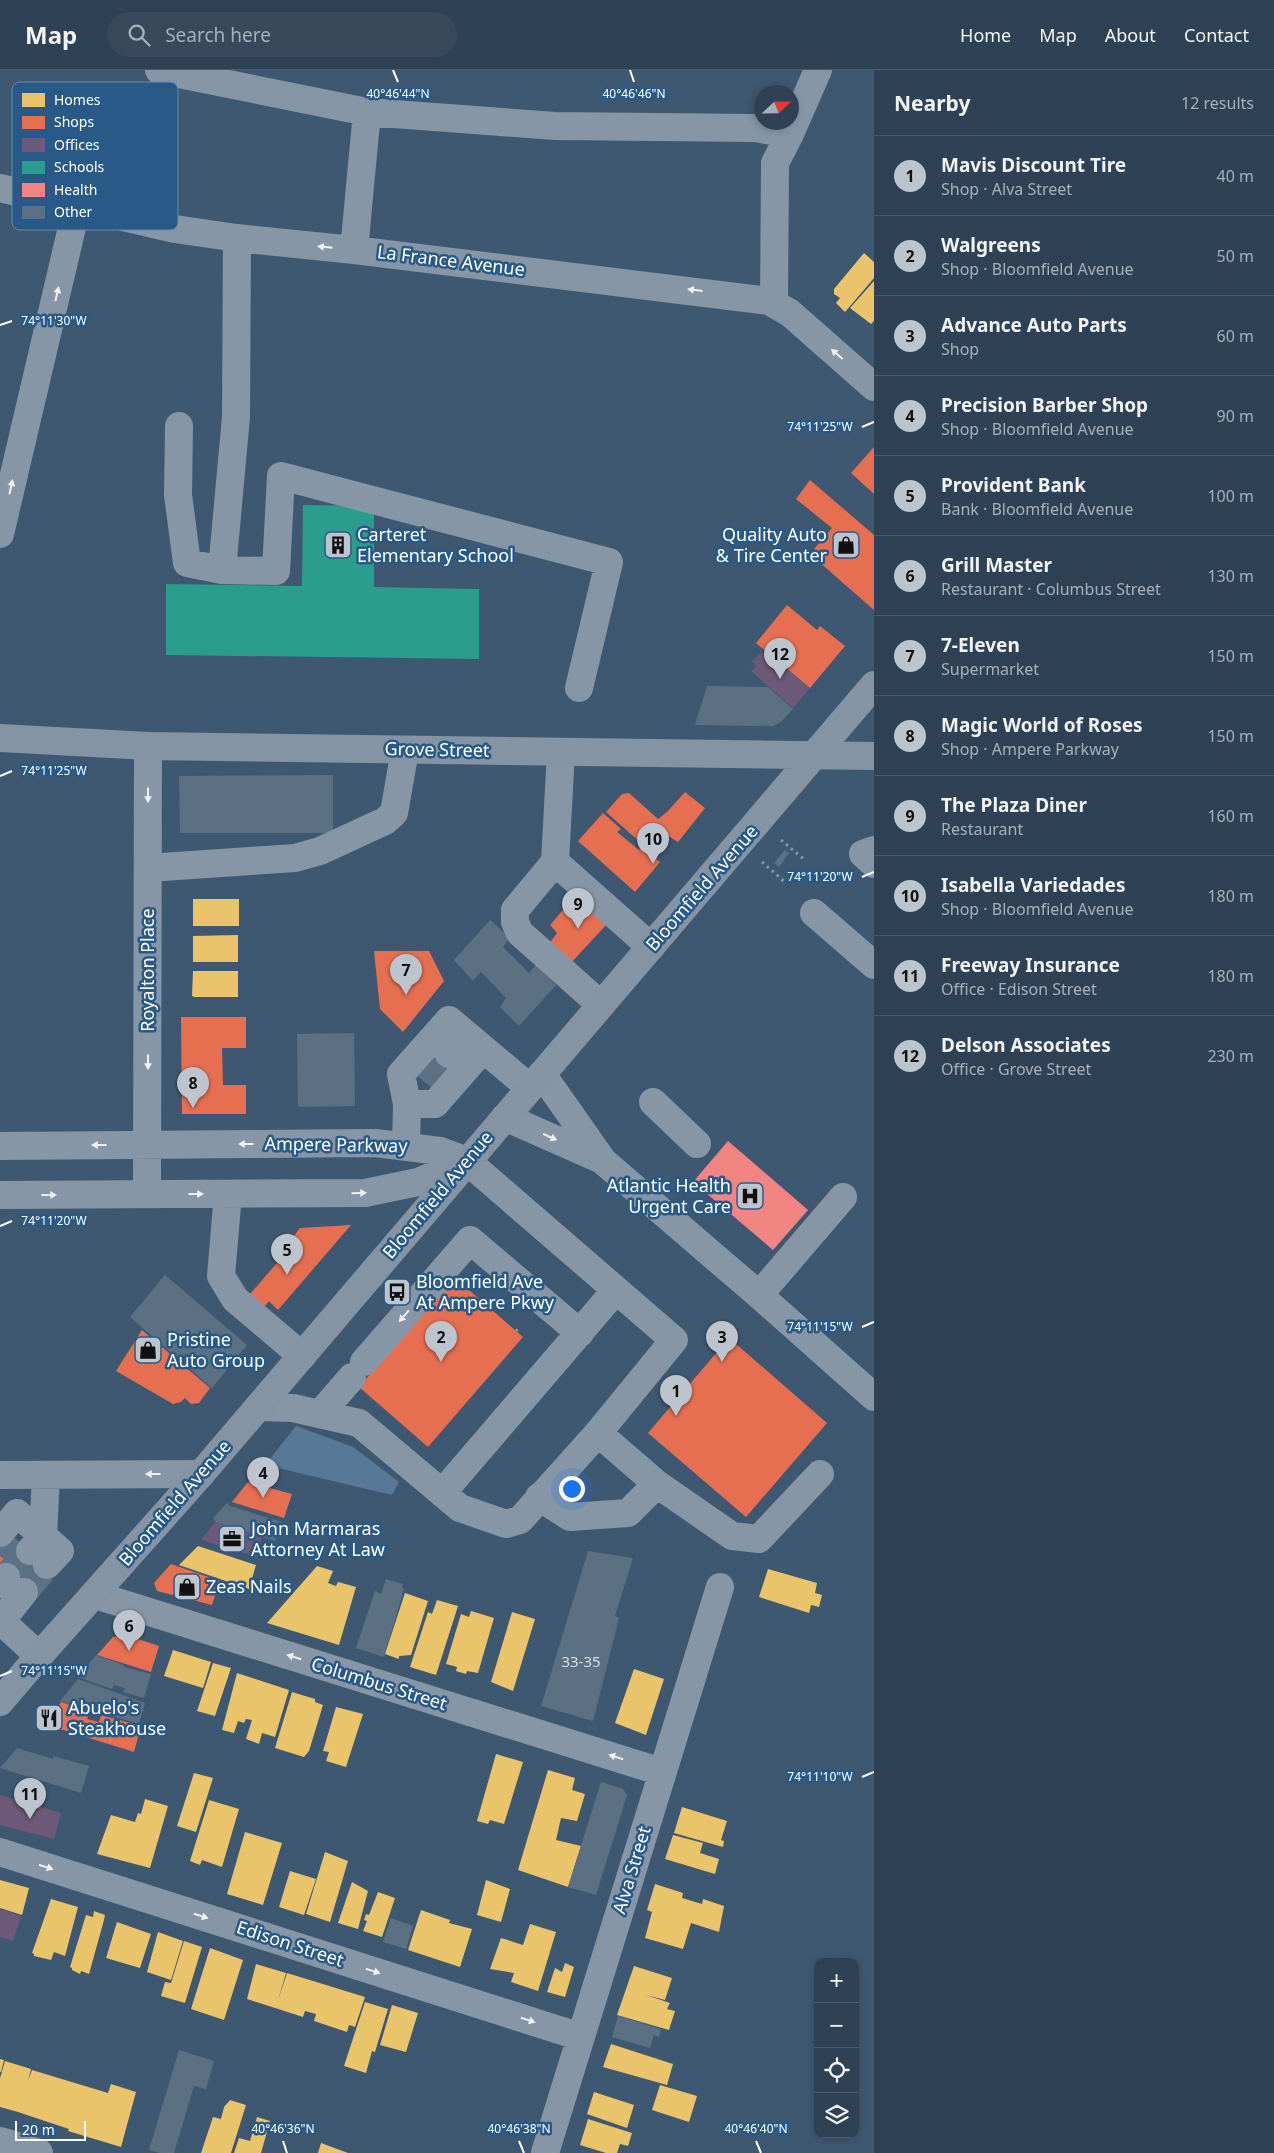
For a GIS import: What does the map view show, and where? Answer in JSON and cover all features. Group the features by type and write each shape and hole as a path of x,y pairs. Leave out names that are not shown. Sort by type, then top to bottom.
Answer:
{"main road":[{"name":"Bloomfield Avenue","path":"0,1702 201,1474 874,685"},
{"name":"Grove Street","path":"0,738 148,746 874,756"}],"street":[{"path":"159,70 367,112 555,126 756,128 790,134"},
{"path":"774,303 775,163 818,70"},
{"path":"354,250 367,112"},
{"name":"La France Avenue","path":"178,228 237,238 754,297 774,303 790,313 874,387"},
{"path":"0,534 71,230"},
{"path":"222,570 236,417 237,238"},
{"path":"179,426 178,495 187,563 222,570 276,571 281,476 609,562 578,688"},
{"name":"Royalton Place","path":"147,1194 148,746"},
{"path":"148,868 295,858 320,851 385,821 394,813 405,750"},
{"path":"561,752 555,862 515,910 515,922 520,932 601,1006"},
{"path":"874,850 864,854 874,864"},
{"path":"555,862 651,947"},
{"path":"814,913 874,965"},
{"path":"406,1145 407,1104 401,1074 449,1020 466,1046 536,1081 604,1161 874,1397"},
{"path":"407,1104 435,1104 466,1046"},
{"path":"407,1104 426,1083"},
{"path":"653,1102 697,1144"},
{"path":"505,1116 604,1161"},
{"name":"Ampere Parkway","path":"0,1146 375,1143 406,1145 440,1151 467,1161"},
{"path":"0,1195 365,1193 418,1182 467,1161 674,1340 598,1433 520,1520 506,1524 460,1508 359,1424 293,1408 258,1407"},
{"path":"228,1194 221,1276 235,1299 302,1356"},
{"path":"759,1295 843,1198"},
{"path":"320,1414 470,1240 580,1333"},
{"path":"442,1493 616,1290"},
{"path":"598,1433 657,1484 732,1536 759,1539 820,1474"},
{"path":"0,1475 201,1474"},
{"path":"27,1541 46,1475"},
{"path":"539,1497 570,1517 628,1513 657,1484"},
{"path":"10,1585 1,1620 39,1656"},
{"name":"Alva Street","path":"545,2153 720,1587"},
{"name":"Columbus Street","path":"95,1595 662,1772"},
{"name":"Edison Street","path":"0,1852 581,2037"},
{"path":"0,2141 39,2153"}],"path":[{"path":"781,840 805,860"},
{"path":"762,862 786,883"}],"water":[{"path":"296,1426 353,1447 399,1482 392,1495 265,1465"}],"building: Homes":[{"path":"864,253 874,262 874,278 845,312 836,303 840,298 834,294 834,289"},
{"path":"874,281 874,321 871,324 850,308"},
{"path":"193,899 239,899 239,926 193,926"},
{"path":"238,935 238,962 193,962 193,936"},
{"path":"193,971 238,971 238,997 192,996"},
{"path":"198,1546 256,1565 249,1589 179,1565"},
{"path":"317,1566 333,1571 328,1583 336,1586 338,1582 356,1587 339,1645 267,1623"},
{"path":"768,1569 817,1583 815,1593 822,1595 819,1607 811,1605 809,1613 759,1597"},
{"path":"405,1593 428,1601 411,1655 399,1656 399,1659 385,1654"},
{"path":"437,1600 458,1606 436,1675 410,1667 428,1612 432,1614"},
{"path":"471,1611 494,1618 478,1673 467,1671 466,1674 456,1671 457,1667 446,1664 461,1614 469,1617"},
{"path":"512,1612 535,1619 513,1691 491,1682"},
{"path":"173,1650 211,1662 203,1688 164,1676"},
{"path":"213,1663 231,1668 215,1716 197,1711"},
{"path":"634,1669 664,1679 646,1735 615,1723"},
{"path":"237,1673 289,1690 275,1737 262,1733 259,1744 246,1739 252,1720 246,1719 244,1723 238,1721 234,1733 222,1730"},
{"path":"292,1692 315,1699 315,1702 323,1705 309,1751 304,1757 275,1748"},
{"path":"336,1707 363,1714 346,1767 326,1761 329,1752 323,1751"},
{"path":"496,1754 523,1762 504,1824 490,1820 488,1824 477,1821"},
{"path":"548,1770 575,1778 572,1790 585,1794 577,1821 561,1818 556,1840 581,1846 568,1887 518,1870"},
{"path":"194,1773 213,1778 196,1832 177,1826"},
{"path":"145,1799 168,1806 150,1868 97,1854 111,1815 135,1822 138,1813 141,1814"},
{"path":"209,1800 239,1809 222,1867 202,1860 200,1865 190,1861"},
{"path":"682,1807 727,1821 721,1840 724,1841 723,1847 674,1833"},
{"path":"245,1832 282,1843 263,1905 227,1894"},
{"path":"673,1835 703,1843 700,1853 719,1859 715,1874 665,1859"},
{"path":"325,1852 348,1861 330,1922 306,1914"},
{"path":"290,1871 316,1879 304,1915 279,1907"},
{"path":"0,1880 29,1888 22,1915 0,1908"},
{"path":"486,1880 510,1889 501,1922 477,1915"},
{"path":"352,1882 368,1891 358,1929 338,1923"},
{"path":"655,1884 683,1893 682,1898 702,1904 703,1899 724,1906 719,1932 691,1923 683,1949 645,1938 652,1912 647,1910"},
{"path":"378,1892 395,1898 382,1937 363,1931 367,1921 364,1920 366,1914 369,1915"},
{"path":"51,1899 78,1907 65,1956 54,1952 51,1960 34,1956 32,1953"},
{"path":"421,1910 450,1920 449,1923 472,1929 460,1967 408,1950"},
{"path":"94,1911 105,1915 104,1920 89,1974 81,1971 80,1974 70,1967 86,1915 93,1917"},
{"path":"117,1922 151,1934 140,1968 106,1958"},
{"path":"530,1924 556,1932 538,1991 511,1982 514,1973 490,1969 501,1938 523,1945"},
{"path":"158,1932 183,1941 171,1980 147,1972"},
{"path":"184,1941 202,1947 185,2003 161,1996 165,1982 171,1983"},
{"path":"210,1948 243,1960 224,2020 191,2009"},
{"path":"565,1963 574,1967 565,1997 547,1992 555,1968 562,1972"},
{"path":"256,1964 286,1973 278,2000 287,1973 365,1997 355,2027 349,2025 347,2032 314,2021 316,2014 305,2011 303,2017 247,1999"},
{"path":"634,1966 672,1978 665,2000 646,1995 670,2003 667,2009 675,2011 669,2030 617,2015"},
{"path":"365,2002 388,2009 375,2052 372,2051 366,2073 344,2066"},
{"path":"392,2005 418,2013 406,2052 380,2045"},
{"path":"611,2044 673,2064 667,2085 603,2067"},
{"path":"0,2059 4,2060 1,2072 0,2072"},
{"path":"5,2061 31,2069 28,2081 32,2070 108,2093 111,2084 136,2092 121,2147 0,2107 0,2078"},
{"path":"660,2085 697,2096 689,2122 652,2110"},
{"path":"594,2092 634,2105 627,2128 587,2114"},
{"path":"230,2100 246,2105 231,2153 201,2153 213,2117 221,2119 224,2107"},
{"path":"257,2117 270,2121 261,2153 234,2153 239,2138 250,2141"},
{"path":"588,2119 632,2133 628,2146 620,2144 617,2153 606,2153 580,2145"},
{"path":"321,2143 348,2153 318,2153"}],"building: Shops":[{"path":"874,447 874,494 851,473"},
{"name":"Quality Auto & Tire Center","path":"810,480 874,535 874,610 810,554 832,528 796,499"},
{"path":"787,605 817,630 820,626 845,646 810,688 756,643"},
{"path":"685,792 705,808 678,842 665,834 650,851 606,812 622,794 629,793 658,819"},
{"path":"603,813 621,829 617,832 639,850 641,846 660,862 635,892 578,841"},
{"path":"575,896 607,924 569,965 549,944 557,933 550,925"},
{"path":"374,951 429,951 444,981 403,1032 380,1009"},
{"path":"181,1017 246,1017 246,1048 222,1048 223,1085 246,1085 246,1114 182,1114"},
{"path":"438,1045 460,1063 436,1091 414,1073"},
{"path":"351,1225 278,1310 269,1301 257,1316 244,1301 289,1249 280,1242 288,1233 293,1237 300,1228"},
{"path":"454,1277 523,1337 428,1447 359,1387"},
{"name":"Pristine Auto Group","path":"142,1330 210,1388 199,1403 191,1404 185,1398 181,1402 173,1404 116,1371"},
{"path":"729,1338 827,1423 746,1517 648,1433"},
{"path":"248,1482 292,1494 284,1518 232,1502"},
{"path":"8,1533 50,1567 29,1593 0,1568 0,1543"},
{"name":"Zeas Nails","path":"171,1564 220,1581 212,1605 157,1591 154,1583"},
{"path":"123,1634 159,1646 151,1672 97,1655 113,1637"},
{"path":"61,1702 90,1711 87,1719 99,1722 101,1715 141,1726 134,1752 41,1723 54,1707 57,1709"}],"building: Offices":[{"path":"761,652 765,655 767,653 810,688 793,708 751,671 757,666 752,662"},
{"name":"John Marmaras Attorney At Law","path":"215,1522 262,1538 256,1557 201,1540"},
{"path":"0,1795 61,1813 54,1839 0,1825"},
{"path":"0,1909 21,1916 13,1941 0,1937"}],"building: Schools":[{"name":"Carteret Elementary School","path":"303,505 374,506 374,587 479,589 479,659 166,655 166,584 302,586"}],"building: Health":[{"name":"Atlantic Health Urgent Care","path":"728,1141 808,1210 773,1250 693,1182"}],"building: Other":[{"path":"707,686 768,687 793,709 781,722 773,726 695,725"},
{"path":"333,775 333,833 180,833 179,776"},
{"path":"785,850 789,853 779,867 774,863"},
{"path":"490,920 510,938 503,947 529,973 536,965 556,985 519,1026 500,1007 506,998 481,972 473,981 454,960"},
{"path":"354,1033 355,1106 298,1107 297,1034"},
{"path":"165,1275 247,1345 212,1388 130,1317"},
{"path":"227,1503 230,1506 282,1522 275,1541 216,1522 213,1518"},
{"path":"588,1551 633,1558 615,1616 619,1618 593,1721 541,1706"},
{"path":"386,1579 403,1584 402,1587 404,1589 384,1657 356,1648 375,1591 381,1594"},
{"path":"96,1655 124,1665 124,1667 151,1674 144,1698 123,1692 125,1688 114,1685 112,1689 78,1677"},
{"path":"78,1679 145,1703 139,1724 60,1701"},
{"path":"17,1748 53,1759 53,1756 89,1766 81,1793 0,1768"},
{"path":"601,1782 623,1789 627,1795 596,1895 568,1887"},
{"path":"391,1918 413,1926 406,1949 383,1942"},
{"path":"618,2016 661,2029 659,2037 654,2035 650,2048 612,2037"},
{"path":"179,2050 214,2061 206,2089 194,2086 174,2153 160,2153 149,2150"}],"tunnel":[{"path":"426,1083 449,1054"},
{"path":"0,1556 15,1538"},
{"path":"6,1577 30,1551"},
{"path":"24,1592 47,1565"}],"place":[{"name":"Carteret Elementary School","path":"338,545"},
{"name":"Quality Auto & Tire Center","path":"846,545"},
{"name":"Delson Associates","path":"780,679"},
{"name":"Isabella Variedades","path":"653,864"},
{"name":"The Plaza Diner","path":"578,929"},
{"name":"7-Eleven","path":"406,995"},
{"name":"Magic World of Roses","path":"193,1108"},
{"name":"Atlantic Health Urgent Care","path":"750,1196"},
{"name":"Provident Bank","path":"287,1275"},
{"name":"Bloomfield Ave At Ampere Pkwy","path":"397,1292"},
{"name":"Pristine Auto Group","path":"148,1350"},
{"name":"Walgreens","path":"441,1362"},
{"name":"Advance Auto Parts","path":"722,1362"},
{"name":"Mavis Discount Tire","path":"676,1416"},
{"name":"Precision Barber Shop","path":"263,1498"},
{"name":"John Marmaras Attorney At Law","path":"232,1539"},
{"name":"Zeas Nails","path":"187,1587"},
{"name":"Grill Master","path":"129,1651"},
{"name":"Abuelo's Steakhouse","path":"49,1718"},
{"name":"Freeway Insurance","path":"30,1819"}]}
